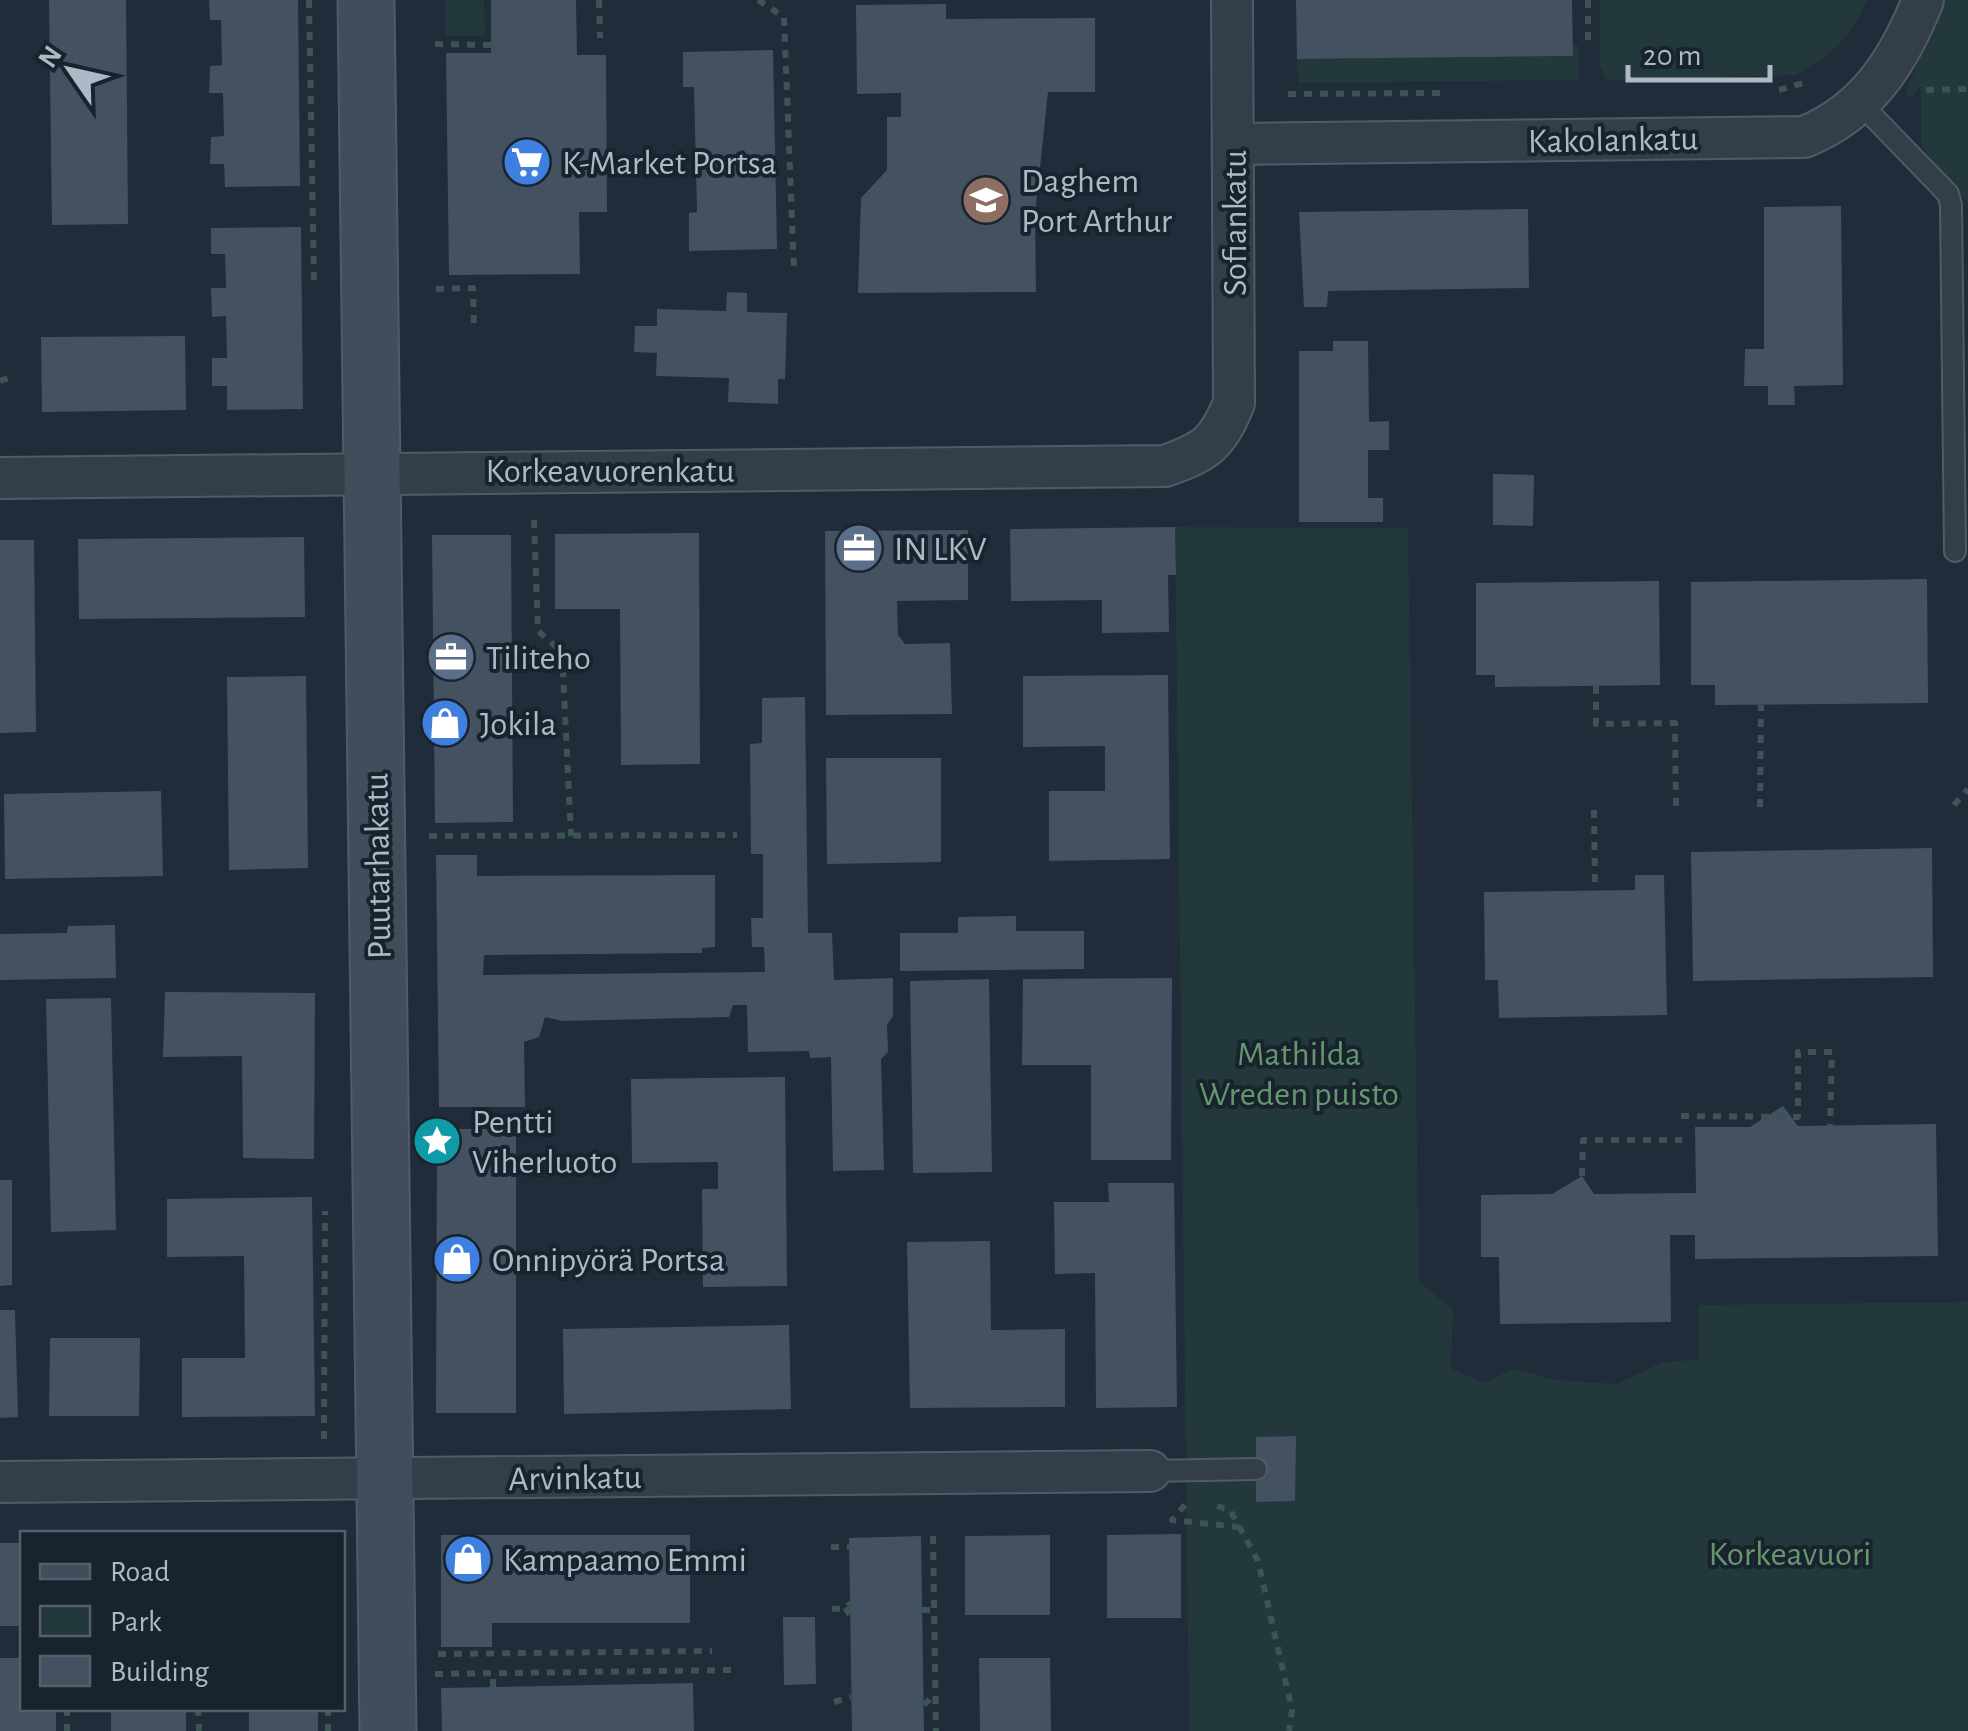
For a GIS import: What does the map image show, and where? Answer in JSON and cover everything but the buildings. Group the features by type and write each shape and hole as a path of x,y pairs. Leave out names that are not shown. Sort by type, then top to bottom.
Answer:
{"street":[{"name":"Puutarhakatu","path":"366,0 388,1731"},
{"name":"Sofiankatu","path":"1215,442 1234,403 1232,0"},
{"name":"Kakolankatu","path":"1234,144 1804,137 1860,103 1890,70 1923,0"},
{"name":"Korkeavuorenkatu","path":"0,478 1165,466 1215,442"},
{"name":"Arvinkatu","path":"0,1482 1150,1472"}],"lane":[{"path":"1860,103 1948,194 1951,205 1955,551"},
{"path":"1150,1472 1256,1469"}],"path":[{"path":"309,0 314,285"},
{"path":"599,0 600,38"},
{"path":"758,0 784,18 794,272"},
{"path":"1588,0 1588,46"},
{"path":"435,44 491,45"},
{"path":"1767,91 1822,75"},
{"path":"1917,103 1930,89 1968,89"},
{"path":"1288,94 1457,93"},
{"path":"436,289 473,288 474,331"},
{"path":"0,381 12,377"},
{"path":"534,520 538,632 562,652 572,836"},
{"path":"1596,686 1596,724 1674,723 1676,808"},
{"path":"1760,807 1762,705"},
{"path":"1954,805 1968,788"},
{"path":"1594,810 1595,890"},
{"path":"429,836 737,835"},
{"path":"1682,1116 1798,1117 1798,1052 1832,1052 1830,1126"},
{"path":"1582,1176 1582,1140 1682,1140"},
{"path":"1197,1504 1183,1505 1172,1520 1240,1527"},
{"path":"1211,1504 1230,1510 1258,1561 1292,1710 1289,1731"},
{"path":"933,1536 930,1697 936,1731"},
{"path":"831,1547 850,1547"},
{"path":"832,1608 848,1606 851,1616"},
{"path":"922,1610 934,1610"},
{"path":"433,1654 712,1651"},
{"path":"434,1674 732,1670"},
{"path":"644,1671 644,1684"},
{"path":"546,1672 546,1686"},
{"path":"493,1673 493,1687"},
{"path":"924,1705 930,1697"},
{"path":"834,1702 849,1702"}],"green space":[{"path":"446,0 484,0 485,36 446,36"},
{"path":"1600,0 1867,0 1838,45 1795,75 1606,80 1600,65"},
{"path":"1944,0 1968,0 1968,203 1921,146 1921,86 1911,98 1905,93"},
{"path":"1573,46 1578,46 1578,80 1298,83 1297,59 1572,56"},
{"path":"1175,527 1408,528 1419,1282 1453,1309 1451,1368 1484,1383 1513,1369 1556,1380 1616,1384 1661,1363 1699,1359 1699,1305 1968,1302 1968,1731 1189,1731"}],"place":[{"name":"K-Market Portsa","path":"527,162"},
{"name":"Daghem Port Arthur","path":"986,200"},
{"name":"IN LKV","path":"859,548"},
{"name":"Tiliteho","path":"451,657"},
{"name":"Jokila","path":"445,723"},
{"name":"Pentti Viherluoto","path":"437,1141"},
{"name":"Onnipyörä Portsa","path":"457,1259"},
{"name":"Kampaamo Emmi","path":"468,1559"}],"park label":[{"name":"Mathilda Wreden puisto","path":"1299,1073"},
{"name":"Korkeavuori","path":"1790,1553"}]}
